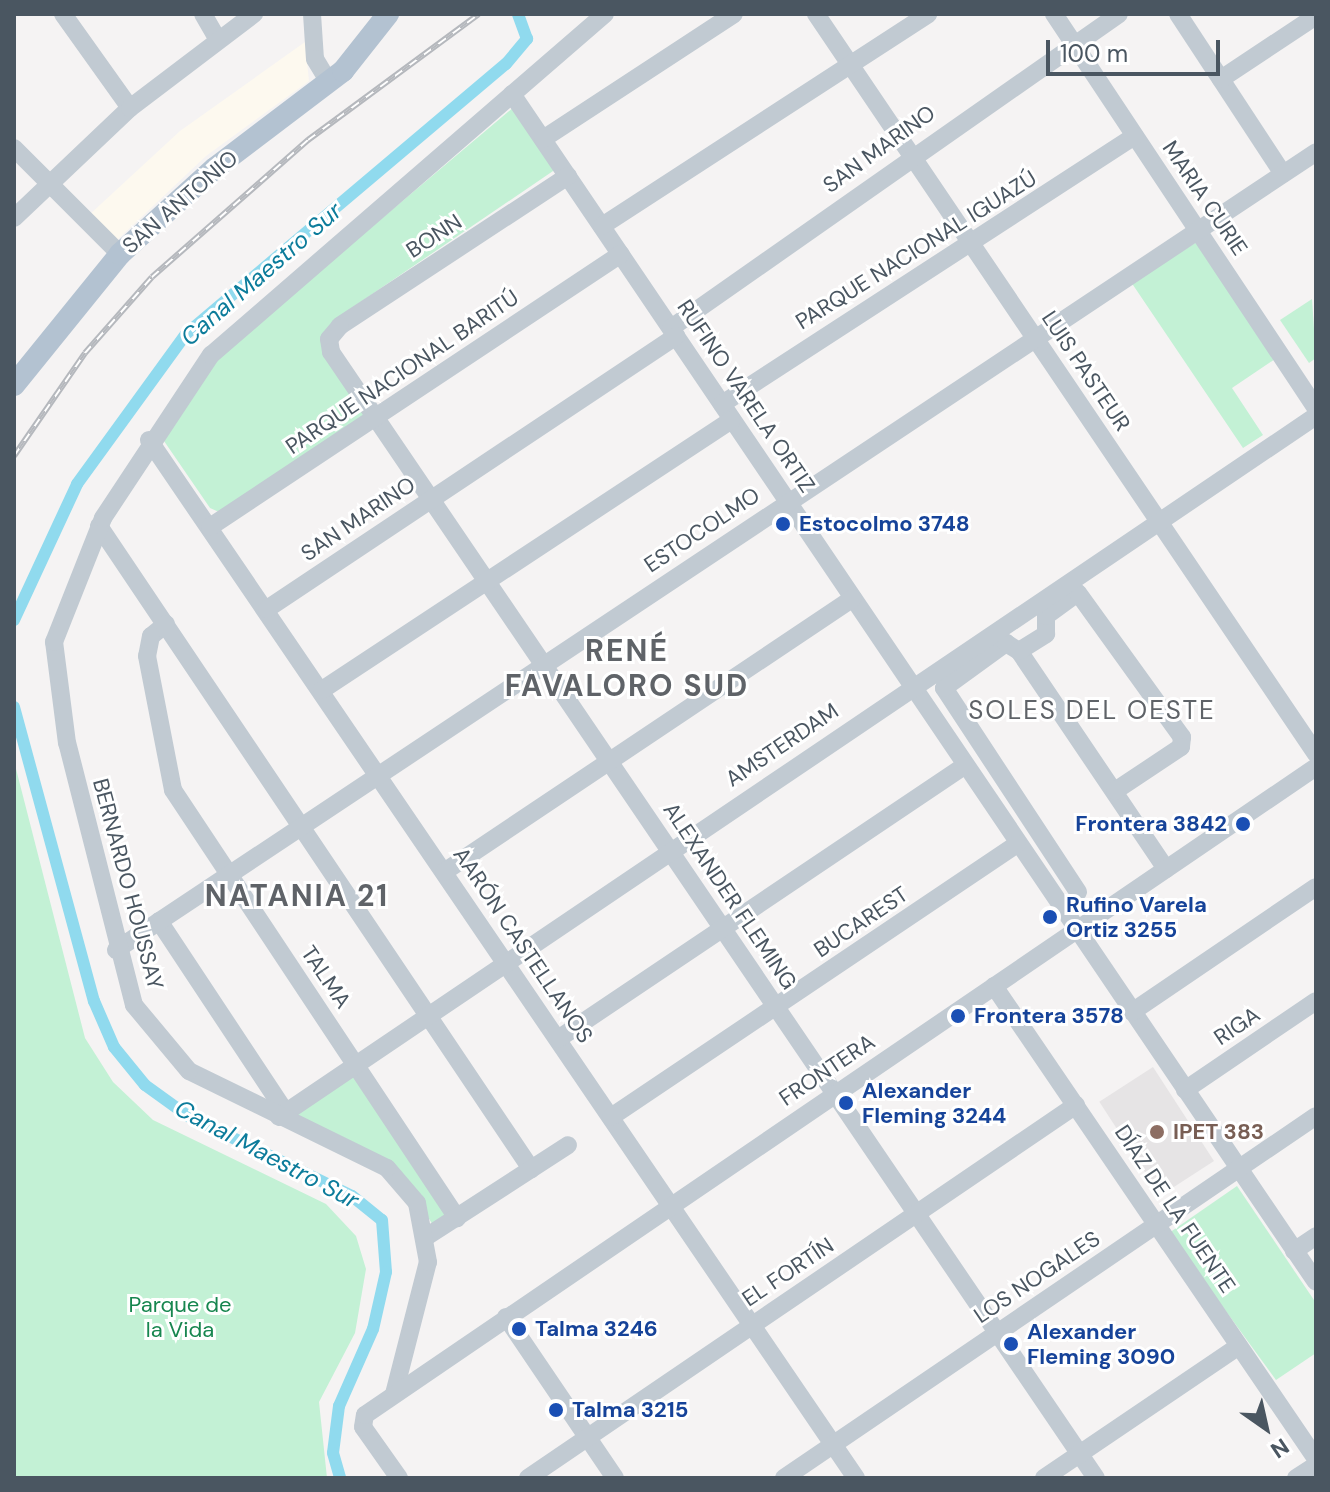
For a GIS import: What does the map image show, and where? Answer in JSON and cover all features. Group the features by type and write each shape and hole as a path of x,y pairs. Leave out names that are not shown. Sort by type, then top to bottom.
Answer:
{"main road":[{"name":"SAN ANTONIO","path":"369,43 388,14"},
{"name":"SAN ANTONIO","path":"14,385 120,254 215,168 329,82 369,43 406,14"}],"street":[{"path":"63,14 130,108"},
{"path":"203,14 218,40"},
{"path":"14,218 130,108 254,14"},
{"path":"312,14 315,59 329,82"},
{"name":"BERNARDO HOUSSAY","path":"394,1394 424,1290 426,1237 417,1203 395,1174 281,1112 178,1062 134,1005 116,950 53,652 99,526 149,440 211,355 605,14"},
{"path":"543,139 734,14"},
{"name":"LUIS PASTEUR","path":"816,14 1316,754"},
{"path":"602,226 928,14"},
{"name":"MARIA CURIE","path":"1054,14 1316,408"},
{"name":"SAN MARINO","path":"267,609 674,332 911,154 1119,14"},
{"path":"1178,14 1283,174"},
{"path":"1221,79 1316,16"},
{"name":"RUFINO VARELA ORTIZ","path":"512,94 1316,1282"},
{"name":"PARQUE NACIONAL IGUAZÚ","path":"322,690 487,581 727,412 1135,136"},
{"path":"14,148 120,254"},
{"name":"ESTOCOLMO","path":"116,950 1316,152"},
{"name":"BONN","path":"329,339 568,176"},
{"name":"PARQUE NACIONAL BARITÚ","path":"210,527 377,419 621,254"},
{"name":"ALEXANDER FLEMING","path":"329,339 377,419 1096,1478"},
{"name":"AMSTERDAM","path":"281,1112 1316,416"},
{"name":"AARÓN CASTELLANOS","path":"149,440 856,1478"},
{"path":"99,526 531,1169"},
{"path":"1019,651 1046,634 1049,613 1078,593 1086,596 1183,742 1115,791"},
{"path":"444,872 853,598"},
{"name":"TALMA","path":"166,624 151,636 147,656 170,780 457,1218"},
{"path":"1078,892 945,694 948,681 1006,643 1019,651 1166,869"},
{"path":"558,1039 965,765"},
{"name":"FRONTERA","path":"399,1478 363,1427 365,1415 1316,767"},
{"name":"BUCAREST","path":"611,1117 1017,844"},
{"path":"1132,1012 1316,887"},
{"path":"159,921 281,1112"},
{"name":"DÍAZ DE LA FUENTE","path":"994,986 1316,1459"},
{"name":"RIGA","path":"1185,1090 1316,1001"},
{"name":"EL FORTÍN","path":"528,1478 1076,1105"},
{"name":"LOS NOGALES","path":"784,1478 1316,1116"},
{"path":"426,1237 568,1145"},
{"path":"1294,1251 1316,1236"},
{"path":"506,1317 615,1478"},
{"path":"1044,1478 1239,1346"},
{"path":"1296,1478 1316,1465"}],"shaded area":[{"path":"305,42 309,81 206,156 115,242 88,216 180,131"},
{"name":"IPET 383","path":"1153,1067 1214,1161 1160,1196 1099,1102"}],"green space":[{"path":"514,107 556,169 337,318 328,333 368,413 219,512 210,508 164,441 215,359"},
{"path":"1197,242 1278,357 1232,388 1263,435 1243,448 1131,282"},
{"path":"1312,299 1316,358 1309,363 1280,320"},
{"name":"Parque de la Vida","path":"14,761 85,1038 113,1082 153,1120 326,1204 356,1236 366,1269 355,1333 319,1402 327,1478 14,1478"},
{"path":"348,1069 451,1214 434,1227 404,1177 295,1116"},
{"path":"1237,1186 1316,1303 1316,1353 1276,1380 1169,1233"}],"waterway":[{"name":"Canal Maestro Sur","path":"14,620 77,484 186,334 506,64 527,39 518,14"},
{"name":"Canal Maestro Sur","path":"14,707 94,1001 114,1047 145,1085 188,1116 352,1196 382,1220 386,1272 373,1329 339,1406 333,1453 340,1478"}],"railway":[{"path":"14,456 85,353 152,277 308,140 479,14"}],"place":[{"name":"Estocolmo 3748","path":"783,524"},
{"name":"Frontera 3842","path":"1243,824"},
{"name":"Rufino Varela Ortiz 3255","path":"1050,917"},
{"name":"Frontera 3578","path":"958,1016"},
{"name":"Alexander Fleming 3244","path":"846,1103"},
{"name":"IPET 383","path":"1157,1132"},
{"name":"Talma 3246","path":"519,1329"},
{"name":"Alexander Fleming 3090","path":"1011,1344"},
{"name":"Talma 3215","path":"556,1410"}],"district":[{"name":"RENÉ FAVALORO SUD","path":"627,668"},
{"name":"SOLES DEL OESTE","path":"1092,711"},
{"name":"NATANIA 21","path":"297,896"}]}
